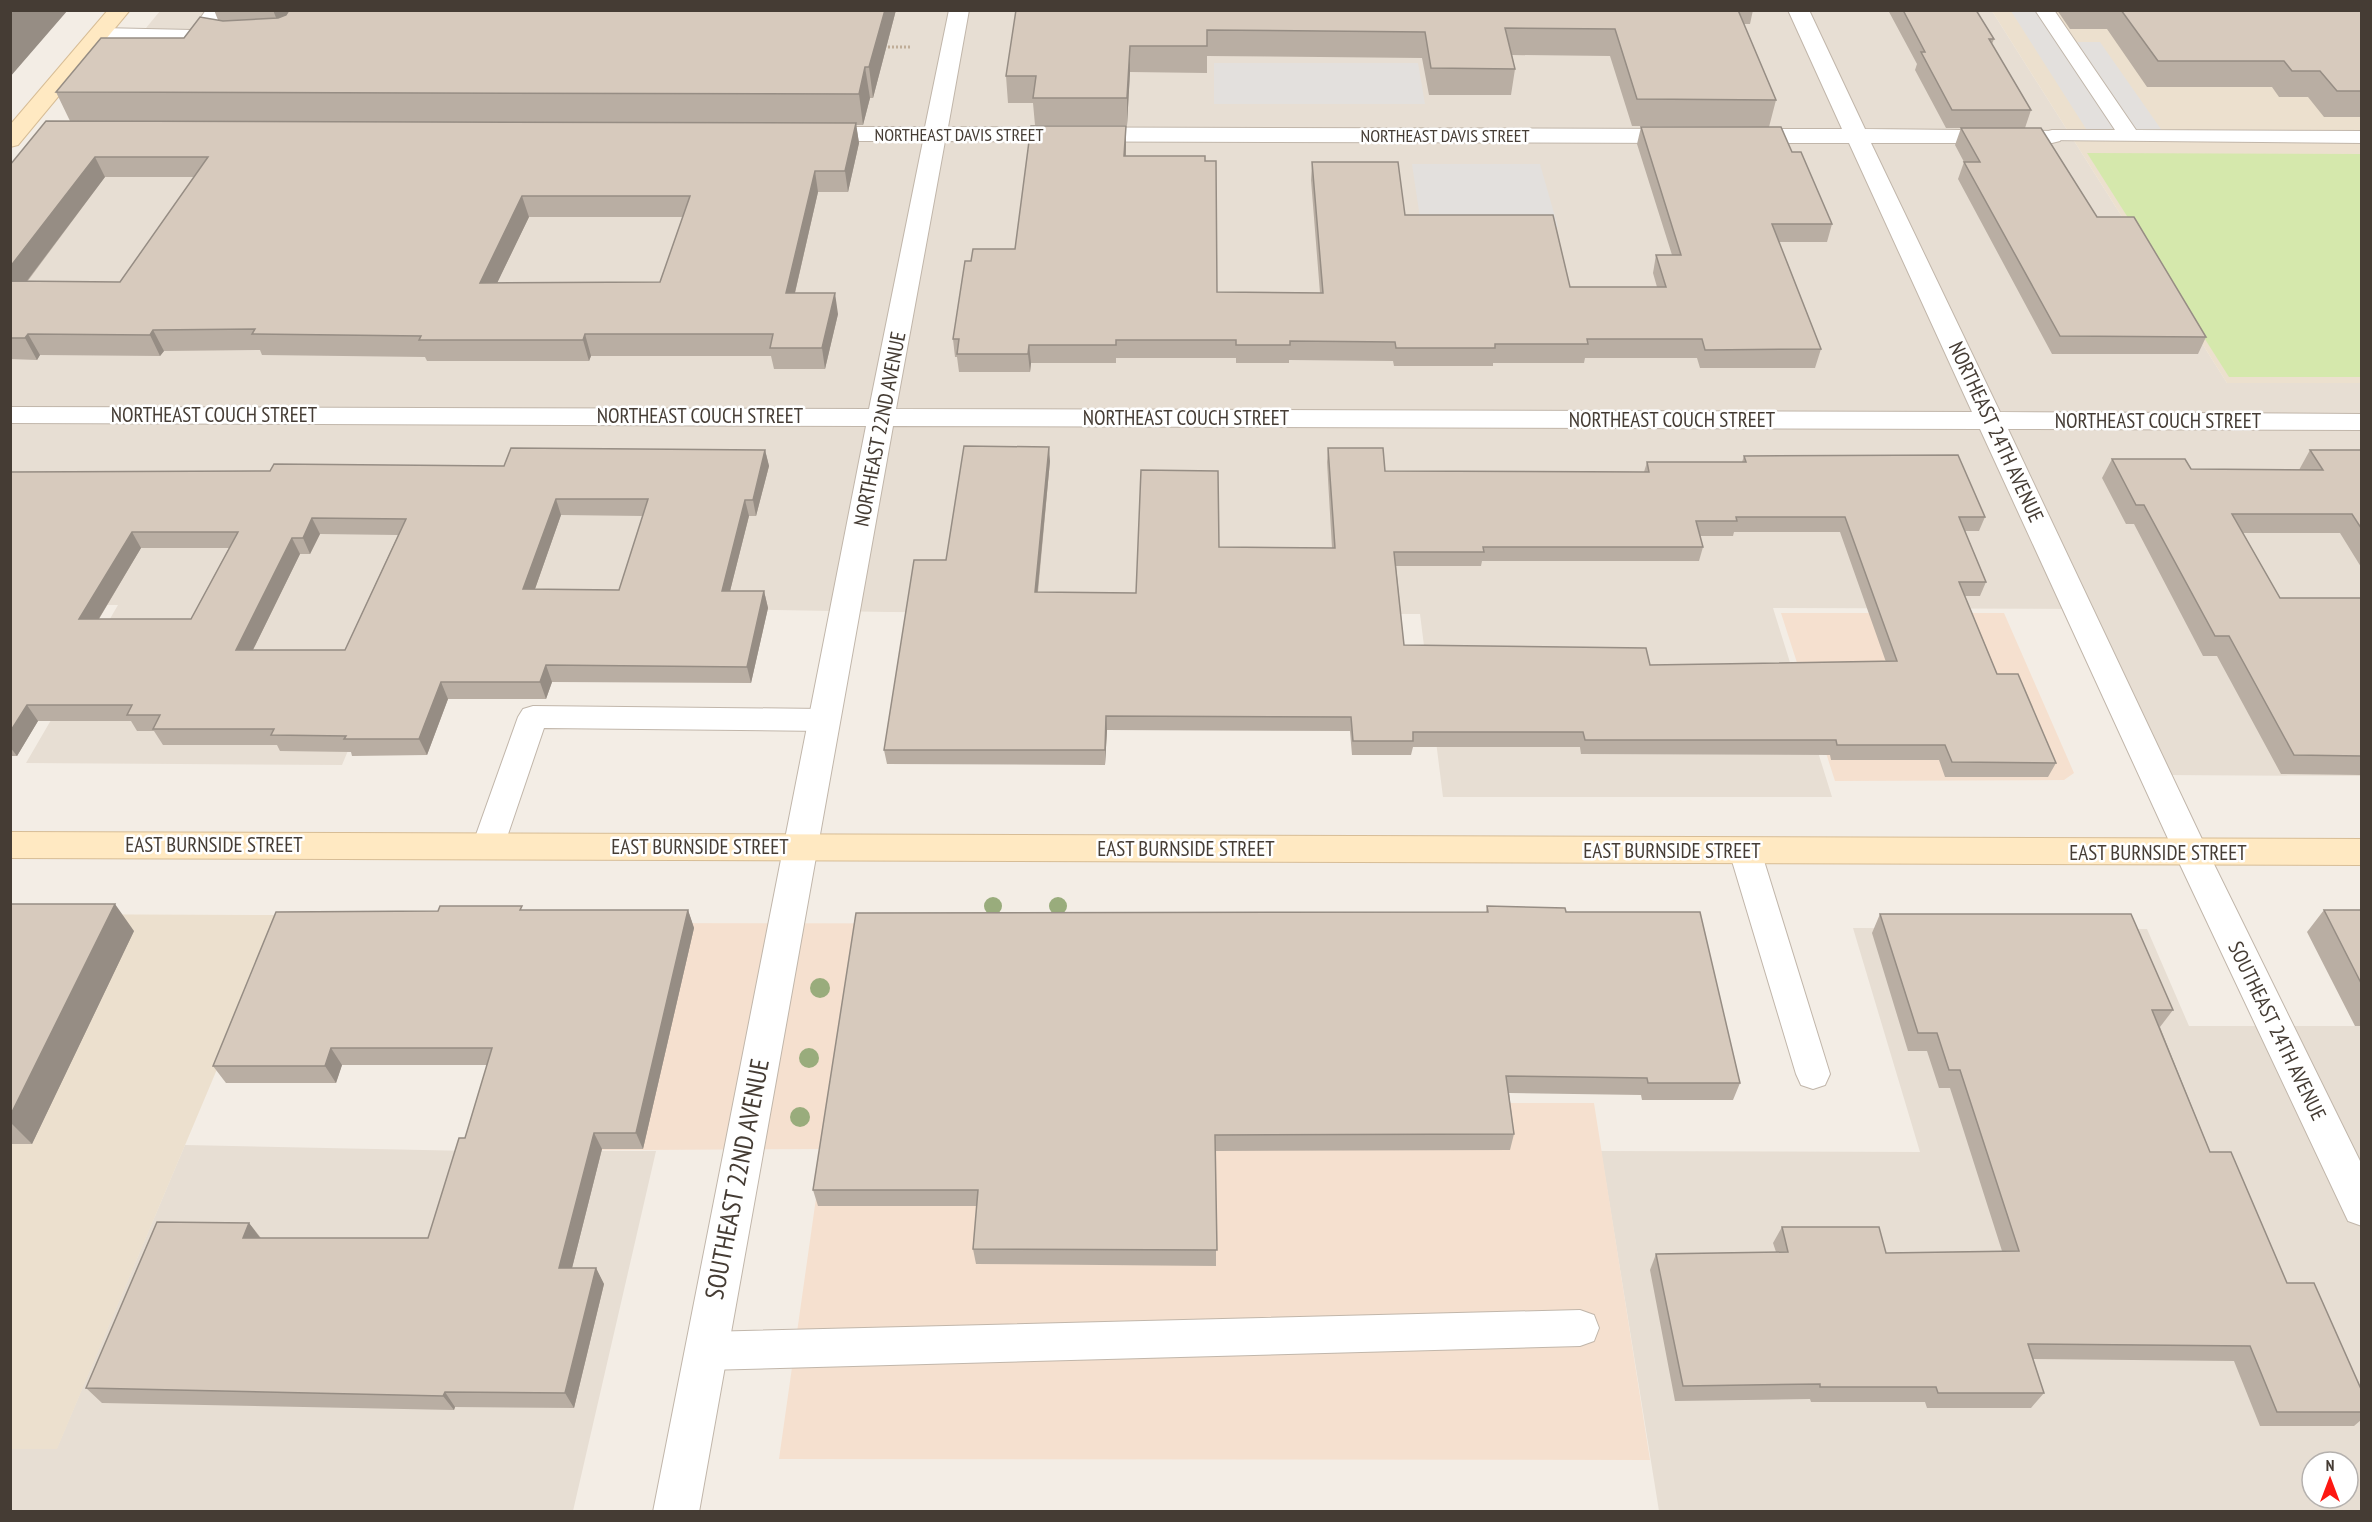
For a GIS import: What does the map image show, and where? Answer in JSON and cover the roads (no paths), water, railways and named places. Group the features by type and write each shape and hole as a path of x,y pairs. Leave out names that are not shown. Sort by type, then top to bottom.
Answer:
{"main road":[{"path":"13,135 120,10"},
{"name":"EAST BURNSIDE STREET","path":"10,844 2192,854 2361,852"}],"street":[{"name":"NORTHEAST 22ND AVENUE","path":"799,848 959,10"},
{"name":"NORTHEAST 24TH AVENUE","path":"1798,10 2192,854"},
{"path":"13,135 47,132"},
{"name":"NORTHEAST DAVIS STREET","path":"794,134 2052,136"},
{"name":"NORTHEAST COUCH STREET","path":"10,415 2361,422"},
{"name":"SOUTHEAST 22ND AVENUE","path":"676,1512 799,848"},
{"name":"SOUTHEAST 24TH AVENUE","path":"2192,854 2361,1208"}],"lane":[{"path":"197,36 216,10"},
{"path":"2044,10 2130,137"},
{"path":"100,34 197,36 245,42"},
{"path":"2052,136 2361,137"},
{"path":"488,846 533,717 824,720"},
{"path":"1745,851 1814,1074"},
{"path":"705,1351 1580,1328"}]}
